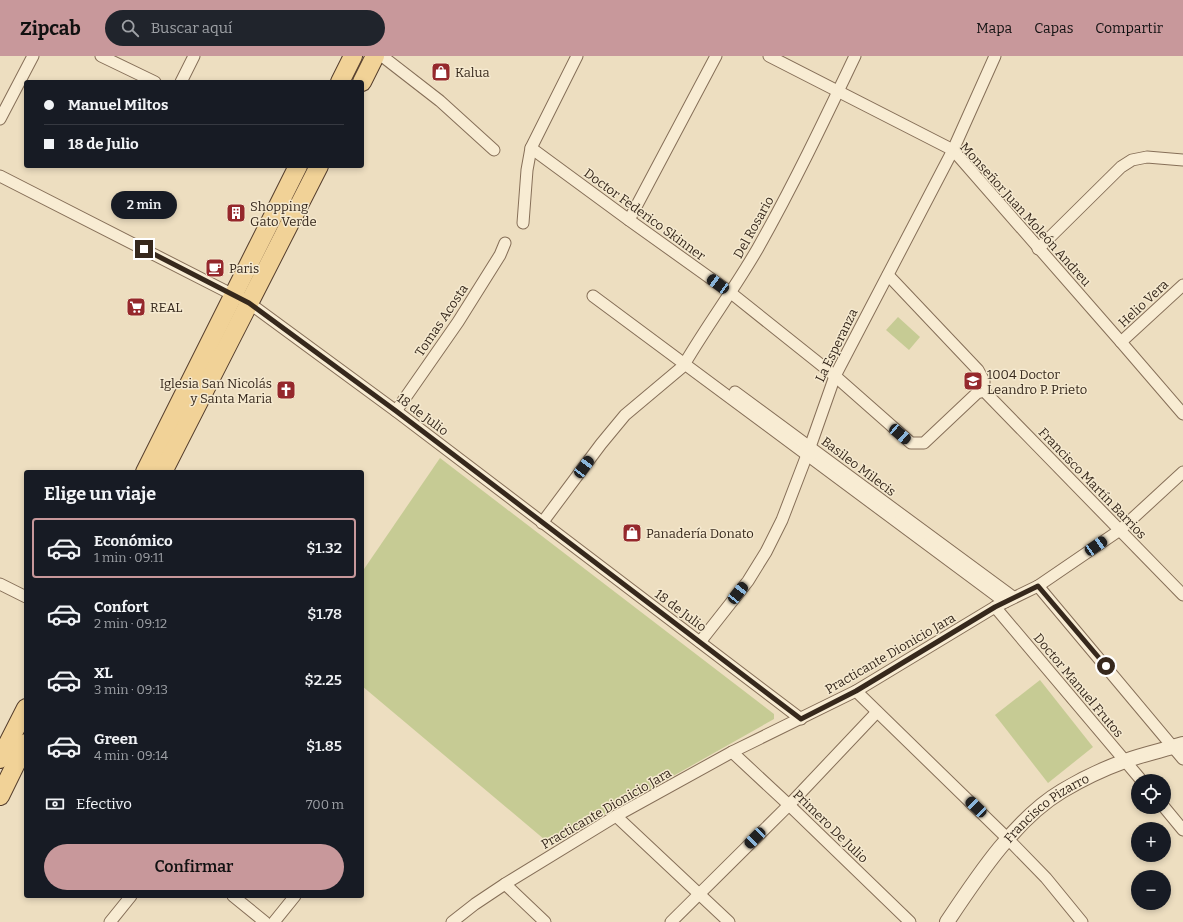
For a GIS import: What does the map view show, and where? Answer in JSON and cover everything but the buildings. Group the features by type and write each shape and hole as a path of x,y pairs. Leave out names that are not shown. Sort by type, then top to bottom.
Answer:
{"main road":[{"path":"341,80 353,56"},
{"path":"363,80 375,56"},
{"path":"146,470 297,168"},
{"path":"164,470 318,168"},
{"path":"0,759 23,720"},
{"path":"0,796 24,747"}],"street":[{"path":"0,119 33,56"},
{"path":"101,56 151,80"},
{"path":"182,80 194,56"},
{"path":"382,56 440,101 494,150"},
{"path":"523,223 527,170 531,148 577,56"},
{"path":"629,220 716,56"},
{"name":"Monseñor Juan Moleón Andreu","path":"769,56 952,150 1183,414"},
{"name":"Del Rosario","path":"542,523 601,444 625,415 681,368 686,361 731,293 758,247 786,196 855,56"},
{"name":"La Esperanza","path":"700,642 748,581 766,552 782,520 835,376 952,150 995,56"},
{"name":"Doctor Federico Skinner","path":"531,148 731,293 835,376 911,443 924,443 977,393 984,391"},
{"path":"1038,249 1121,167 1132,160 1147,157 1183,160"},
{"name":"18 de Julio","path":"0,176 249,303 396,411 801,719"},
{"name":"Tomas Acosta","path":"396,411 458,322 500,255 505,243"},
{"path":"888,275 978,370 984,381 984,391"},
{"name":"Helio Vera","path":"1121,342 1183,285"},
{"name":"Basileo Milecis","path":"593,296 686,361 808,451 1004,602"},
{"name":"Francisco Martín Barrios","path":"984,391 1183,595"},
{"name":"Practicante Dionicio Jara","path":"452,922 475,904 505,884 616,816 732,752 856,691 1004,602 1038,586 1120,530 1183,472"},
{"path":"0,584 24,596"},
{"path":"1038,586 1178,745 1183,759"},
{"name":"Doctor Manuel Frutos","path":"1004,602 1136,774"},
{"path":"856,691 1008,839 1046,878 1082,922"},
{"path":"671,922 877,712"},
{"name":"Francisco Pizarro","path":"947,922 975,881 1021,824 1061,791 1091,775 1125,761 1178,745"},
{"name":"Primero De Julio","path":"732,752 910,922"},
{"path":"1170,814 1183,830"},
{"path":"616,816 729,922"},
{"path":"505,884 545,922"},
{"path":"110,922 129,898"},
{"path":"235,898 265,922"},
{"path":"274,922 292,898"}],"green space":[{"path":"124,191 151,204 145,217 118,203"},
{"path":"898,317 920,337 909,350 886,330"},
{"path":"440,458 774,714 774,719 551,845 364,688 364,569"},
{"path":"1040,680 1093,747 1048,783 995,715"}],"place":[{"name":"Kalua","path":"441,72"},
{"name":"Shopping Gato Verde","path":"236,213"},
{"name":"Paris","path":"215,268"},
{"name":"REAL","path":"136,307"},
{"name":"1004 Doctor Leandro P. Prieto","path":"973,381"},
{"name":"Iglesia San Nicolás y Santa Maria","path":"286,390"},
{"name":"Panadería Donato","path":"632,533"}],"route":[{"path":"144,249 249,303 362,388 396,411 553,532 801,719 856,691 1012,597 1038,586 1106,666"}]}
